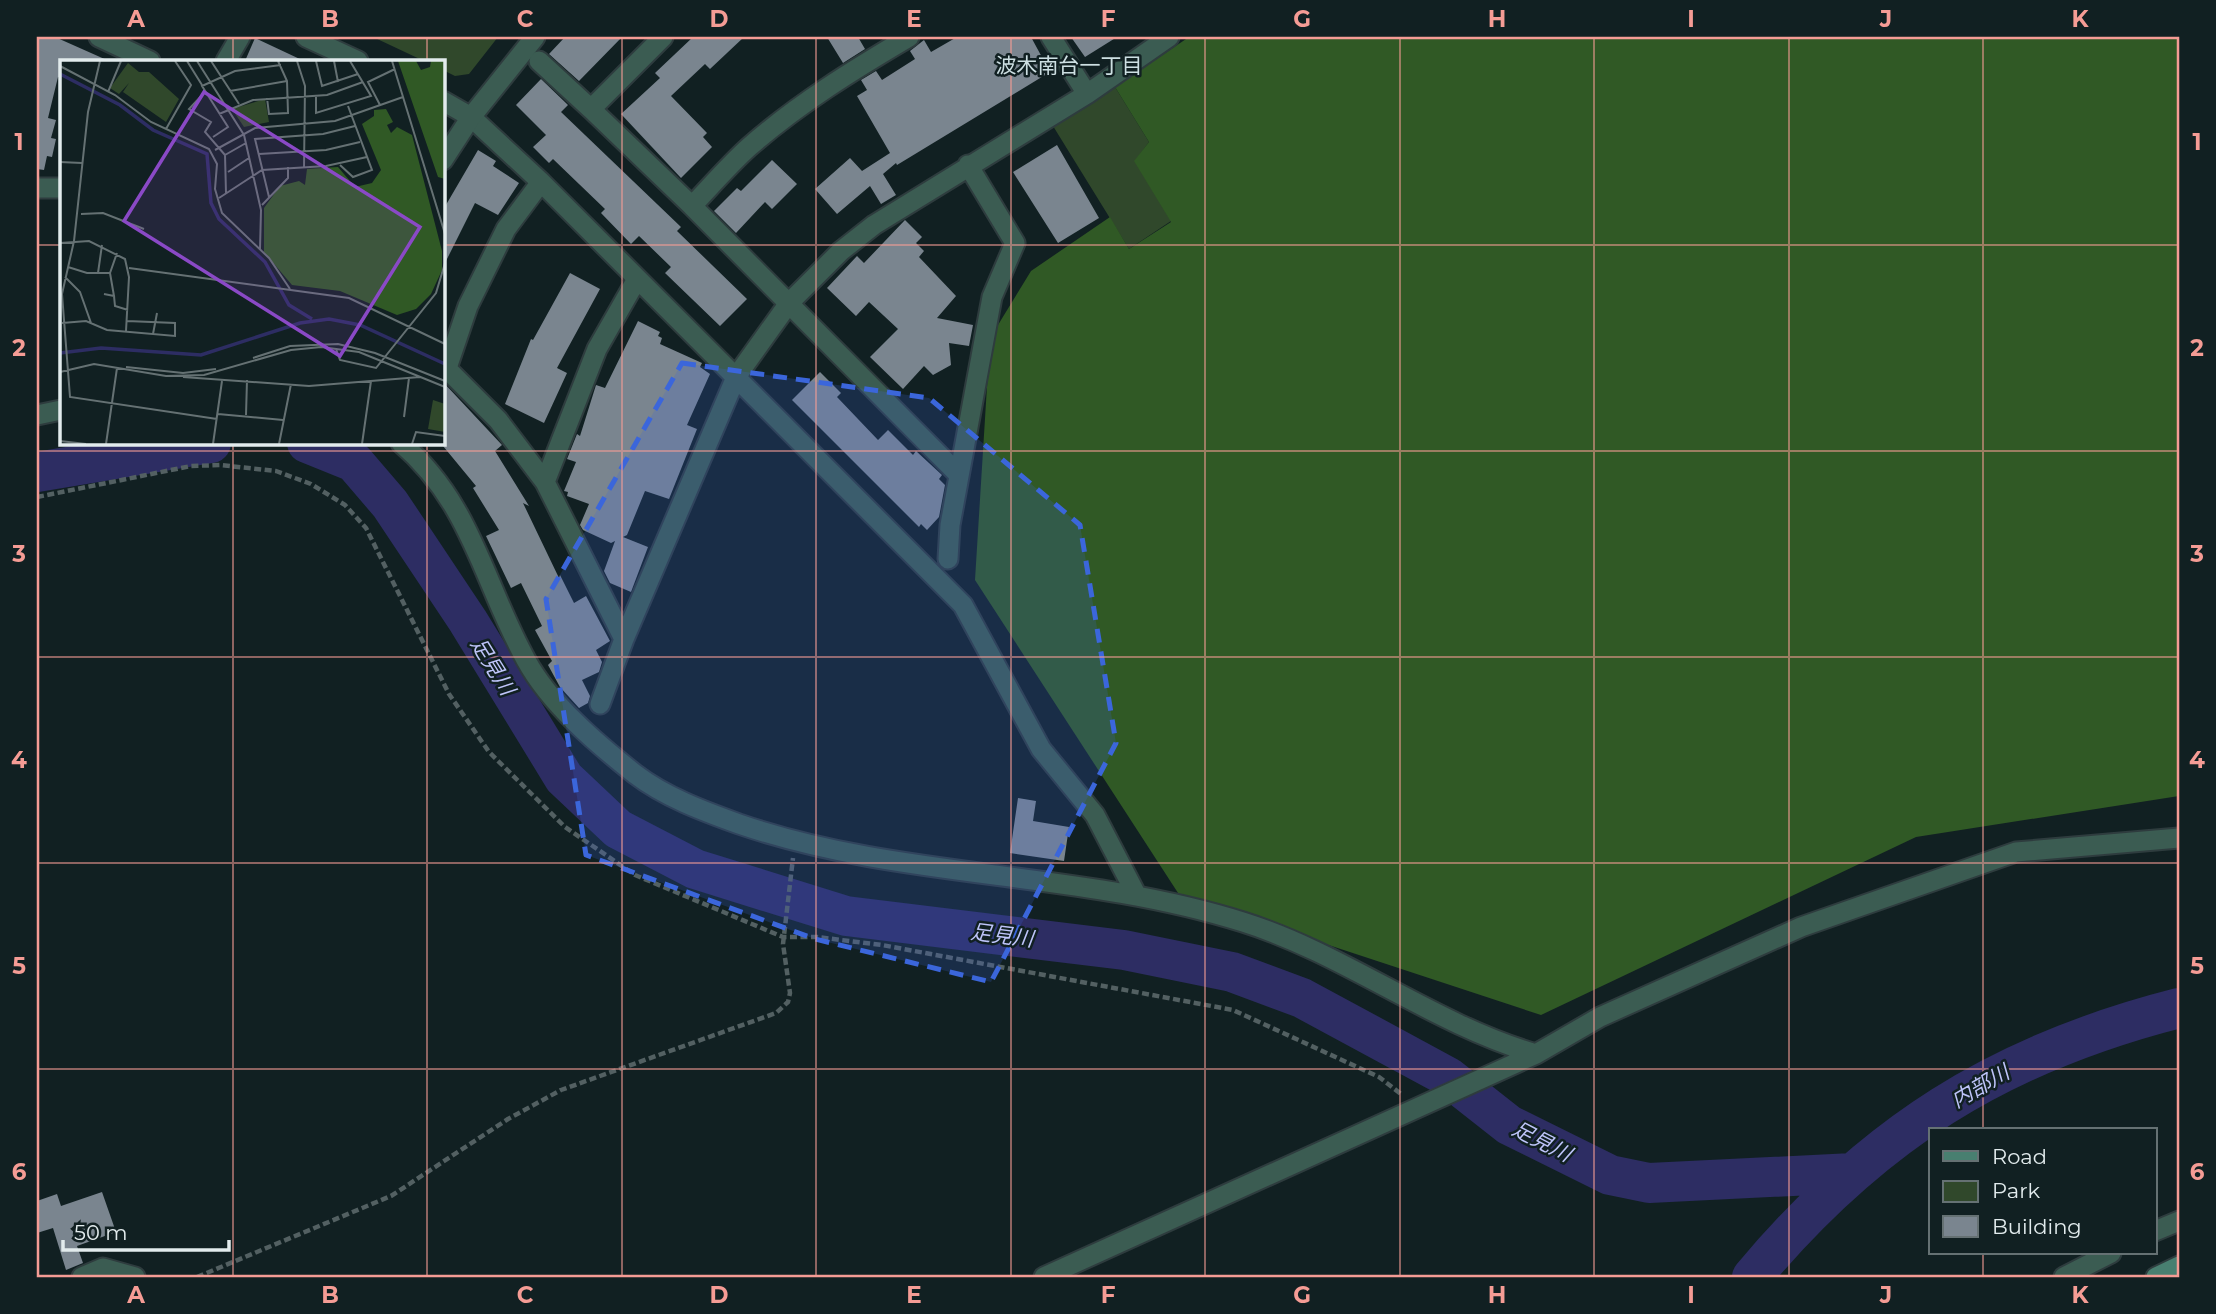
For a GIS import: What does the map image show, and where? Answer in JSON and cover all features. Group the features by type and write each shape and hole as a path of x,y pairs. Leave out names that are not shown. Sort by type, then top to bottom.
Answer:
{"main road":[{"path":"2156,1277 2179,1266"}],"street":[{"path":"99,37 148,60"},
{"path":"227,60 240,37"},
{"path":"306,37 356,60"},
{"path":"444,158 471,117 535,37"},
{"path":"591,109 663,37"},
{"path":"692,206 747,149 790,114 840,78 909,37"},
{"path":"1051,37 1087,94"},
{"path":"600,704 624,639 736,377 789,303 841,251 874,225 1087,94 1169,37"},
{"path":"539,61 692,206 959,475"},
{"path":"444,102 471,117 541,181 962,605 1041,749 1095,815 1137,896"},
{"path":"948,559 950,525 992,297 1015,243 968,165"},
{"path":"541,181 506,229 468,306 445,367 498,419 545,482 624,639"},
{"path":"37,188 60,187"},
{"path":"545,482 597,349 637,279"},
{"path":"37,415 60,410"},
{"path":"402,444 428,466 453,500 527,663 573,718 638,776 693,808 794,843 853,855 1137,896 1244,922 1325,955 1529,1057"},
{"path":"1044,1277 1529,1057 1600,1017 1801,927 2016,852 2179,838"},
{"path":"2156,1231 2179,1220"},
{"path":"2064,1277 2109,1254"},
{"path":"82,1277 103,1268 135,1277"}],"path":[{"path":"37,497 169,468 220,465 275,471 325,491 356,514 371,536 449,694 471,731 536,801 577,837 635,875 783,937 817,937 882,945 1233,1010 1379,1077 1427,1103"},
{"path":"197,1277 391,1196 508,1119 561,1090 776,1013 788,1002 790,993 783,937 794,854"}],"highlighted area":[{"path":"682,363 929,398 1080,525 1116,743 991,982 815,939 586,855 546,599"}],"green space":[{"path":"373,37 498,37 469,74 455,76 444,70 444,60 422,60"},
{"path":"1189,37 2179,37 2179,796 1916,837 1541,1015 1180,896 975,580 990,338 1031,271 1110,217 1129,249 1171,222 1134,161 1149,142 1115,87"},
{"path":"1115,87 1149,142 1135,161 1171,221 1129,249 1053,126"}],"building":[{"path":"37,37 55,37 107,60 60,60 60,78 58,77 48,118 56,120 51,138 56,139 52,157 47,156 44,170 37,169"},
{"path":"565,37 622,37 579,81 549,54"},
{"path":"693,37 744,37 710,69 705,64 671,96 707,133 703,137 712,147 681,178 621,114 660,78 655,73"},
{"path":"827,37 858,37 865,49 843,63"},
{"path":"957,37 1031,37 1050,72 897,165 896,163 883,174 896,195 881,204 870,186 837,214 815,189 850,158 862,171 890,153 857,96 867,90 861,80 876,71 882,80 915,59 910,51 924,40 931,52"},
{"path":"1071,37 1117,37 1085,57"},
{"path":"255,38 302,60 245,60"},
{"path":"541,79 568,105 561,112 681,227 677,231 747,299 720,326 665,273 671,267 639,236 631,244 601,213 605,209 553,159 549,163 533,147 546,135 516,105"},
{"path":"1057,145 1099,218 1058,243 1013,172"},
{"path":"478,150 496,161 493,166 519,183 498,215 475,203 444,265 444,208"},
{"path":"772,160 797,184 772,209 765,202 736,233 714,211 737,188 741,191"},
{"path":"905,220 922,237 916,243 924,251 919,257 956,296 937,318 973,325 969,346 949,343 951,365 933,375 924,366 903,389 870,357 898,329 869,302 856,316 827,288 857,256 864,263"},
{"path":"570,273 600,289 557,368 567,373 544,423 505,404 531,339 533,340"},
{"path":"638,321 660,332 660,344 702,363 700,367 710,374 687,425 697,429 669,499 645,491 627,535 623,537 648,547 631,592 610,583 604,571 615,541 611,543 583,530 580,525 589,504 567,496 568,492 564,491 576,462 567,459 577,434 580,436 596,385 605,388"},
{"path":"820,372 841,393 837,397 878,440 888,430 913,455 916,451 942,475 939,479 945,485 939,517 927,530 921,524 919,527 792,400"},
{"path":"444,383 502,445 495,451 529,506 523,503 559,578 560,575 574,603 586,596 610,641 596,650 602,662 599,672 582,680 590,696 588,703 579,708 560,687 548,665 552,661 535,630 542,626 521,583 511,588 486,536 499,530 473,488 476,486 443,446"},
{"path":"1018,798 1036,801 1033,821 1069,827 1064,861 1010,853"},
{"path":"102,1192 116,1232 77,1246 83,1263 66,1270 53,1228 37,1233 37,1201 57,1194 61,1206"}],"waterway":[{"name":"足見川","path":"37,472 205,444"},
{"name":"足見川","path":"309,444 354,462 390,504 468,621 564,778 618,829 695,869 846,916 1124,950 1232,972 1302,998 1448,1077 1509,1125 1610,1175 1649,1183 1853,1173"},
{"name":"内部川","path":"1752,1277 1797,1226 1844,1181 1892,1141 1943,1106 1996,1076 2053,1049 2179,1008"}],"district":[{"name":"波木南台一丁目","path":"1069,65"}]}
